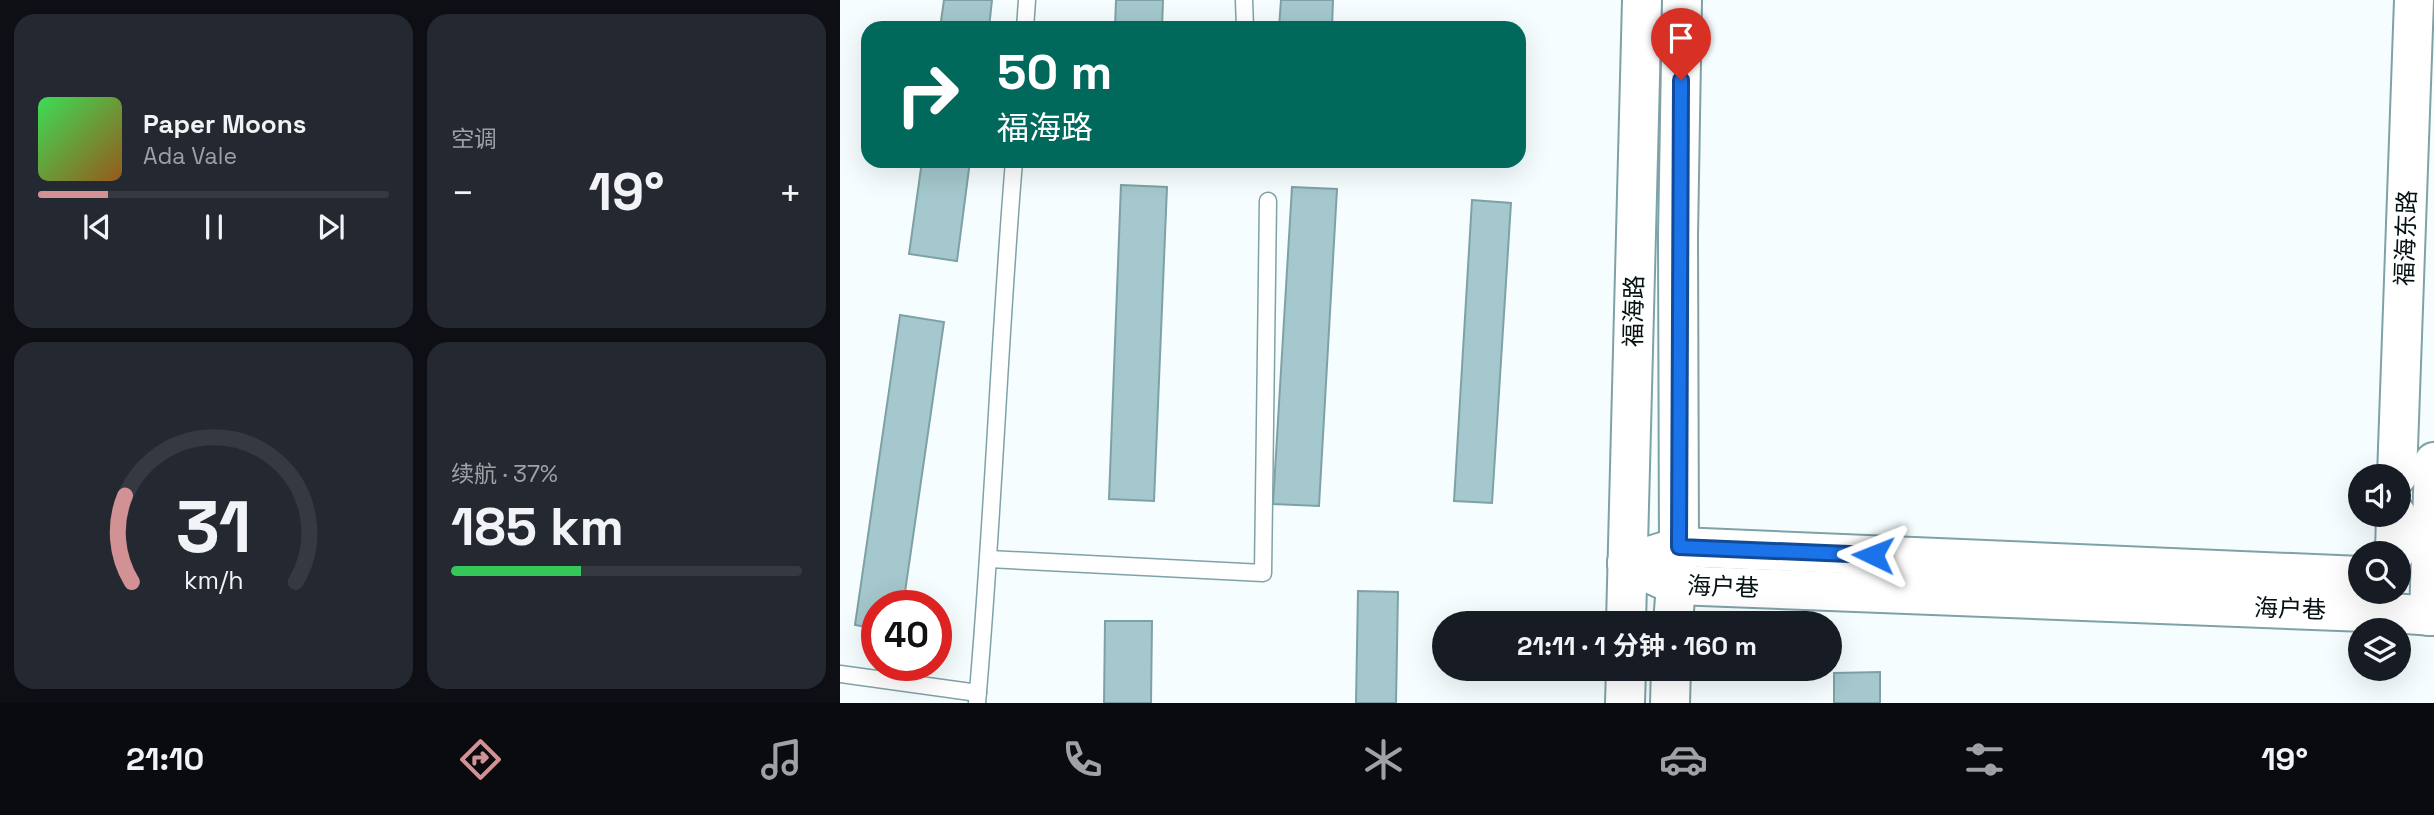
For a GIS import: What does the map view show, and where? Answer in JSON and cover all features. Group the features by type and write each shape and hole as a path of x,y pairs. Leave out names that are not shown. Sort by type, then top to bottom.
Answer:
{"street":[{"name":"福海路","path":"1626,611 1642,0"},
{"name":"福海路","path":"1674,611 1679,547 1678,236 1682,0"},
{"name":"福海东路","path":"2398,464 2414,0"},
{"path":"2416,595 2434,462"},
{"name":"海户巷","path":"1627,563 1679,547 2348,575"},
{"name":"海户巷","path":"1627,563 1675,586 2416,595"},
{"path":"1625,703 1626,681"},
{"path":"1670,703 1671,681"}],"lane":[{"path":"1026,21 1027,0"},
{"path":"1244,0 1245,21"},
{"path":"840,674 977,698 989,559 1001,313 1013,168"},
{"path":"989,559 1263,573 1268,201"}],"building":[{"path":"944,0 992,0 990,21 941,21"},
{"path":"1116,0 1163,0 1162,21 1115,21"},
{"path":"1281,0 1333,0 1332,21 1280,21"},
{"path":"921,168 969,168 957,261 909,254"},
{"path":"1121,185 1167,187 1154,501 1109,499"},
{"path":"1292,187 1337,189 1319,506 1273,504"},
{"path":"1472,200 1511,203 1492,503 1454,501"},
{"path":"900,315 944,322 905,590 861,590 861,626 855,625"},
{"path":"1358,591 1398,592 1396,703 1356,703"},
{"path":"1105,621 1152,621 1151,703 1104,703"},
{"path":"1880,672 1880,703 1834,703 1834,681 1842,681 1842,673"}],"route":[{"path":"1681,80 1678,236 1679,547 1873,555"}]}
